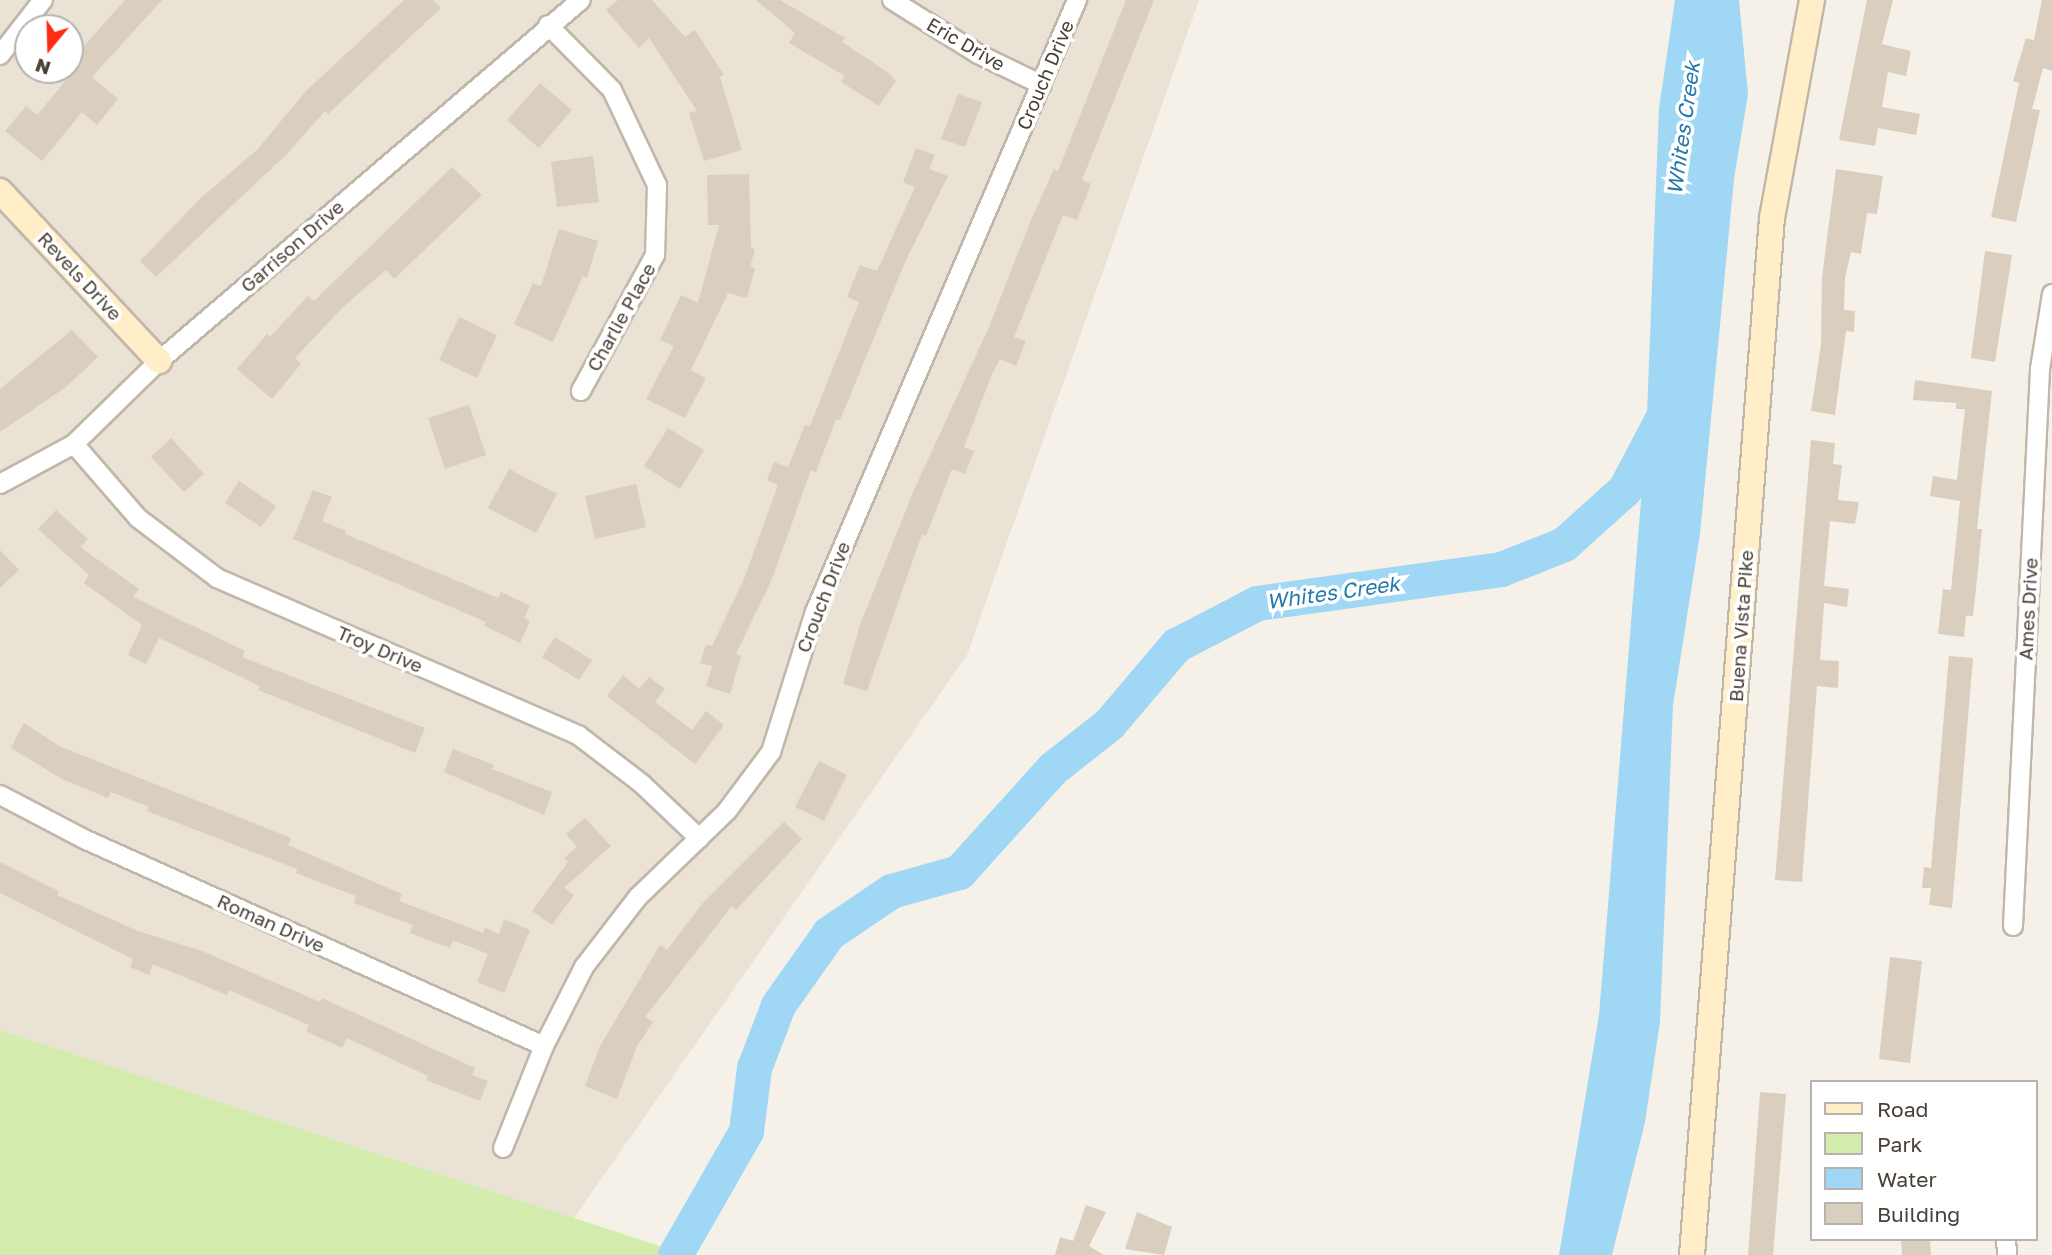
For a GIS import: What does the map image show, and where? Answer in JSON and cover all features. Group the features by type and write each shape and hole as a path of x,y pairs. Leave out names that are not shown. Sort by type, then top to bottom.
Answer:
{"main road":[{"name":"Buena Vista Pike","path":"1692,1255 1772,218 1812,0"},
{"name":"Revels Drive","path":"0,191 159,361"}],"street":[{"path":"0,55 43,0"},
{"name":"Garrison Drive","path":"0,484 74,444 159,361 548,25 581,0"},
{"name":"Eric Drive","path":"892,0 978,54 1042,85"},
{"name":"Crouch Drive","path":"503,1148 544,1046 584,967 638,897 727,811 771,752 815,612 1077,0"},
{"name":"Charlie Place","path":"548,25 612,89 657,185 655,255 581,391"},
{"name":"Ames Drive","path":"2013,926 2040,369 2052,294"},
{"name":"Troy Drive","path":"74,444 138,518 216,578 578,735 642,784 699,838"},
{"name":"Roman Drive","path":"0,795 83,839 544,1046"}],"shaded area":[{"path":"0,0 1199,0 967,655 574,1218 0,1030"}],"green space":[{"path":"0,1030 574,1218 687,1255 0,1255"}],"water":[{"path":"1675,0 1739,0 1748,94 1734,179 1700,534 1673,705 1660,1022 1645,1122 1612,1255 1559,1255 1599,1015 1646,439 1659,108"}],"building":[{"path":"125,0 162,0 92,77 118,99 97,125 82,112 42,161 5,131 26,106 37,115 63,84 84,84 84,46"},
{"path":"404,0 433,0 441,8 328,114 325,111 288,153 156,277 140,261 202,197 257,150 305,92"},
{"path":"618,0 652,0 685,37 695,30 724,75 720,77 742,150 704,161 689,113 697,111 649,38 639,48 606,10"},
{"path":"756,0 780,0 845,38 842,42 889,73 896,81 879,106 841,82 845,76 789,43 795,33"},
{"path":"1126,0 1154,0 1082,180 1091,184 1077,220 1063,215 1014,337 1026,341 1016,366 1000,359 992,374 964,447 974,451 965,474 952,469 926,536 922,534 867,691 843,684 860,625 914,490 989,327 1054,169 1058,171"},
{"path":"1867,0 1893,0 1882,44 1911,51 1906,76 1888,72 1882,107 1920,114 1916,135 1878,128 1875,146 1839,140"},
{"path":"2042,0 2052,0 2052,71 2043,68 2032,109 2040,110 2016,222 1991,217 2019,83 2013,81 2026,38 2034,40"},
{"path":"540,83 572,110 539,148 507,120"},
{"path":"958,94 982,102 965,147 941,139"},
{"path":"916,148 935,155 929,169 948,176 906,260 840,420 836,419 816,472 811,470 772,579 736,654 741,656 730,694 706,686 712,666 700,663 706,645 712,646 744,579 778,485 767,480 774,462 788,467 805,425 810,426 859,302 847,297 860,265 877,271 915,187 903,182"},
{"path":"593,156 599,202 557,207 551,162"},
{"path":"452,167 482,195 394,279 386,270 343,307 295,358 301,364 272,399 237,369 267,334 270,337 308,296 314,301"},
{"path":"1836,169 1883,176 1877,214 1867,213 1861,254 1851,252 1845,278 1844,310 1855,311 1854,332 1846,331 1835,415 1811,411 1821,345 1822,277"},
{"path":"749,174 751,248 755,249 750,267 755,268 747,298 728,293 691,370 706,378 685,418 646,399 674,346 660,340 681,295 698,303 719,225 708,225 707,175"},
{"path":"559,229 598,241 587,278 583,276 553,342 514,324 533,283 541,286"},
{"path":"1985,251 2012,255 1995,362 1971,358"},
{"path":"459,317 497,335 477,378 439,360"},
{"path":"72,330 98,357 66,387 0,432 0,389"},
{"path":"1915,380 1992,391 1977,529 1982,529 1973,616 1966,616 1964,637 1938,634 1943,589 1951,590 1960,501 1930,496 1933,476 1957,480 1965,409 1956,409 1956,403 1913,400"},
{"path":"469,405 486,455 445,469 428,418"},
{"path":"668,428 704,450 680,489 644,466"},
{"path":"171,438 204,474 184,492 151,457"},
{"path":"1811,440 1835,443 1833,464 1842,465 1838,500 1859,502 1855,524 1830,521 1824,586 1849,589 1847,607 1824,603 1820,660 1839,661 1838,688 1817,686 1802,882 1775,880"},
{"path":"509,469 557,494 536,533 488,508"},
{"path":"239,481 276,506 261,527 225,503"},
{"path":"636,484 646,527 595,539 585,496"},
{"path":"313,490 332,497 322,521 346,531 345,534 498,598 501,592 530,606 524,618 530,621 520,643 484,626 486,622 293,539"},
{"path":"56,510 88,539 80,547 139,589 133,597 245,651 242,657 425,728 415,753 258,690 260,686 159,638 146,664 128,655 142,625 84,583 89,575 38,529"},
{"path":"0,550 19,570 0,588"},
{"path":"555,637 592,660 579,680 542,657"},
{"path":"1949,656 1973,658 1952,908 1929,905 1931,888 1922,888 1924,867 1931,868"},
{"path":"623,675 639,689 649,677 665,689 655,702 692,730 706,711 724,725 695,764 607,696"},
{"path":"24,723 59,746 291,838 288,845 402,894 399,901 483,933 485,928 499,934 504,919 530,930 504,993 477,982 488,954 453,940 450,948 410,933 413,925 354,903 356,896 296,873 297,869 147,811 149,807 111,792 108,798 62,779 11,748"},
{"path":"453,749 494,765 492,769 552,792 544,815 444,772"},
{"path":"819,761 847,775 824,821 795,807"},
{"path":"585,818 611,846 564,888 574,895 552,925 532,911 568,862 564,858 577,847 566,834"},
{"path":"784,822 802,839 736,910 732,906 645,1017 653,1022 637,1046 617,1099 585,1086 599,1048 660,945 667,950 702,904"},
{"path":"0,862 59,891 57,895 138,931 202,951 320,1002 322,998 475,1068 472,1075 488,1081 480,1101 426,1080 428,1076 347,1038 342,1048 306,1031 309,1025 229,990 227,995 153,964 149,975 130,967 133,959 0,893"},
{"path":"1890,957 1922,961 1910,1063 1879,1059"},
{"path":"1760,1092 1786,1094 1773,1255 1748,1255"},
{"path":"1086,1205 1106,1212 1089,1246 1104,1255 1055,1255 1060,1237 1073,1241"},
{"path":"1137,1212 1172,1227 1164,1255 1125,1249"},
{"path":"1901,1241 1930,1241 1931,1255 1902,1255"}],"waterway":[{"name":"Whites Creek","path":"675,1255 746,1131 754,1068 778,1005 829,933 891,891 959,872 1053,768 1109,724 1176,645 1257,603 1501,569 1564,544 1625,489 1667,409"}]}
